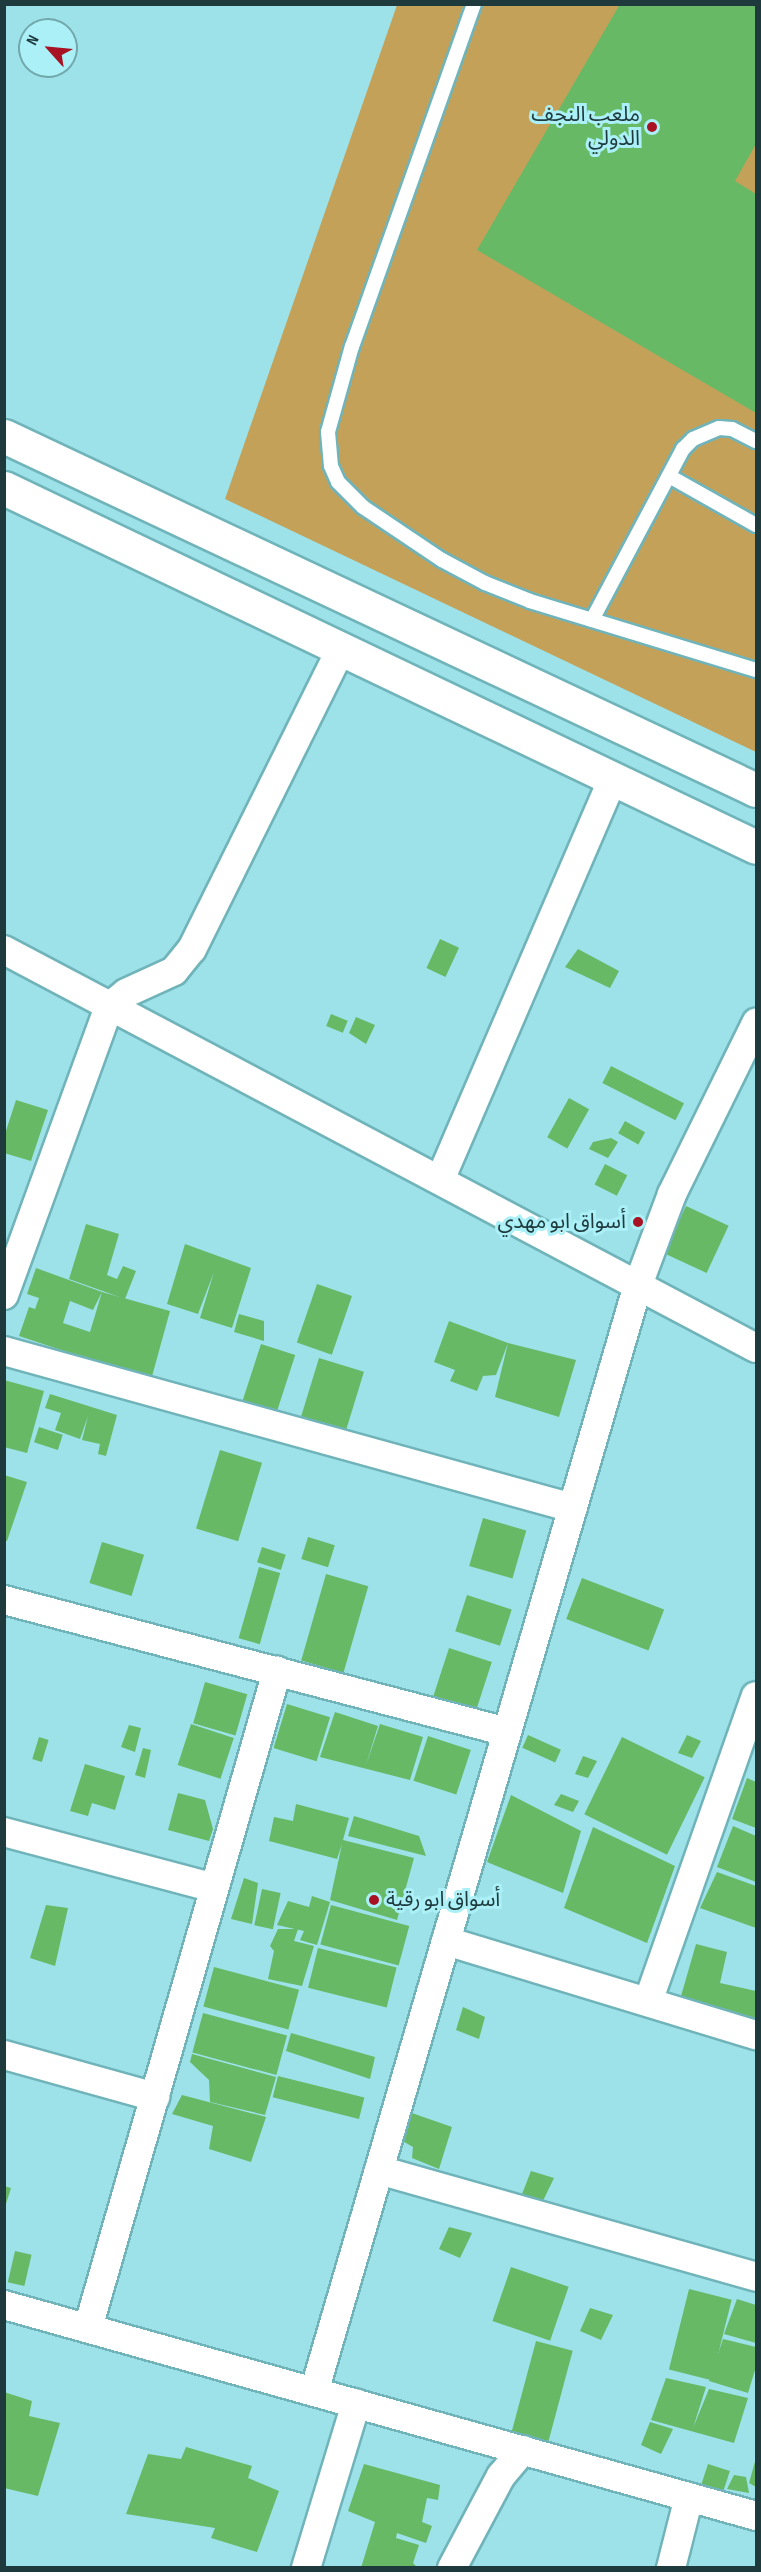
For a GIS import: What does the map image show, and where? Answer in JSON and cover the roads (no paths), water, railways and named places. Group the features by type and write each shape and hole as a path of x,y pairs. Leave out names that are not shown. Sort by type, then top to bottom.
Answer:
{"street":[{"path":"4,436 756,790"},
{"path":"4,488 756,847"},
{"path":"4,1295 109,1007 126,993 174,971 192,949 341,649"},
{"path":"440,1180 613,779"},
{"path":"4,950 756,1348"},
{"path":"314,2392 638,1285 672,1194 756,1023"},
{"path":"4,1351 573,1508"},
{"path":"4,1600 507,1732"},
{"path":"88,2328 277,1671"},
{"path":"648,2002 756,1696"},
{"path":"4,1832 214,1888"},
{"path":"446,1941 756,2035"},
{"path":"4,2055 154,2097"},
{"path":"379,2170 756,2277"},
{"path":"4,2305 756,2516"},
{"path":"306,2568 356,2403"},
{"path":"452,2568 501,2476 523,2450"},
{"path":"670,2568 689,2497"}],"lane":[{"path":"474,4 352,346 328,432 327,449 338,482 349,496 426,550 485,583 530,602 756,670"},
{"path":"592,620 683,449 706,432 732,429 756,441"},
{"path":"669,476 756,525"}],"place":[{"name":"ملعب النجف الدولي","path":"652,127"},
{"name":"أسواق ابو مهدي","path":"638,1222"},
{"name":"أسواق ابو رقية","path":"374,1900"}]}
